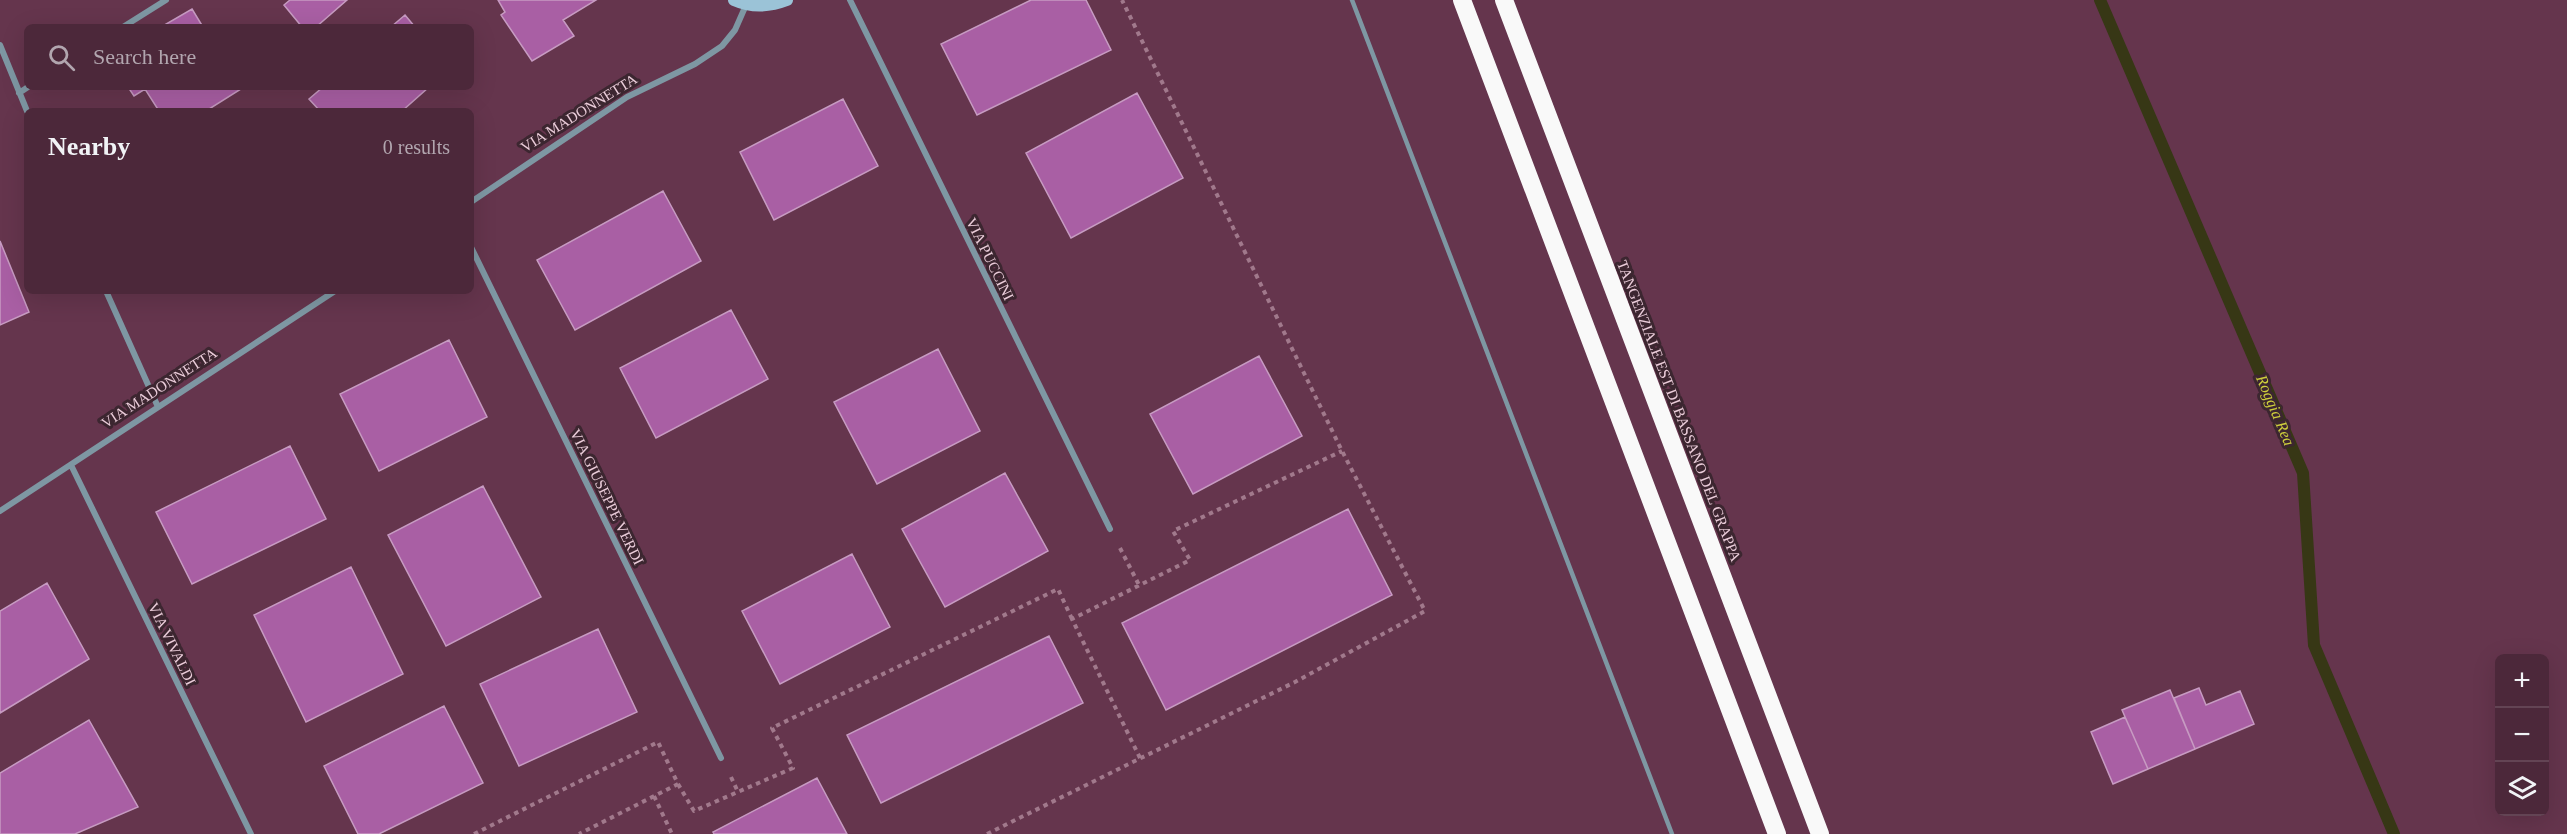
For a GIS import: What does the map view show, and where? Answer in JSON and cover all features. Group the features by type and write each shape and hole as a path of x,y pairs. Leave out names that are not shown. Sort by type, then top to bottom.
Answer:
{"highway":[{"path":"1462,0 1777,834"},
{"name":"TANGENZIALE EST DI BASSANO DEL GRAPPA","path":"1504,0 1820,834"}],"street":[{"path":"128,24 166,0"},
{"name":"VIA MADONNETTA","path":"474,200 627,97 706,57 722,46 735,30 740,3 774,4 787,0"},
{"name":"VIA PUCCINI","path":"850,0 1110,529"},
{"path":"0,45 26,108"},
{"path":"19,93 24,90"},
{"name":"VIA GIUSEPPE VERDI","path":"474,253 721,758"},
{"path":"107,294 158,407"},
{"name":"VIA MADONNETTA","path":"0,511 330,294"},
{"name":"VIA VIVALDI","path":"71,465 250,834"}],"lane":[{"path":"1352,0 1672,834"}],"path":[{"path":"987,834 1295,682 1425,611 1342,451 1122,0"},
{"path":"1072,619 1190,560 1173,531 1342,451"},
{"path":"1110,529 1139,585"},
{"path":"474,834 658,742 694,811 793,768 772,728 1058,589 1140,758"},
{"path":"579,834 678,784"},
{"path":"654,796 672,834"}],"building":[{"path":"290,0 347,0 319,24 300,24 284,5"},
{"path":"498,0 596,0 563,20 574,36 532,61 501,15 505,12"},
{"path":"1031,0 1086,0 1111,50 977,115 941,44"},
{"path":"192,9 201,24 166,24"},
{"path":"405,15 412,24 394,24"},
{"path":"130,90 143,90 134,96"},
{"path":"146,90 239,90 211,108 157,108"},
{"path":"320,90 426,90 405,108 317,108 309,99"},
{"path":"1137,93 1183,178 1071,238 1026,153"},
{"path":"843,99 878,166 774,220 740,152"},
{"path":"663,191 701,261 575,330 537,260"},
{"path":"0,241 29,312 0,325"},
{"path":"731,310 768,379 656,438 620,368"},
{"path":"449,340 487,417 379,471 340,394"},
{"path":"938,349 980,431 877,484 834,402"},
{"path":"1259,356 1302,436 1193,494 1150,414"},
{"path":"290,446 326,519 192,584 156,512"},
{"path":"1005,473 1048,551 945,607 902,529"},
{"path":"483,486 541,597 446,646 388,535"},
{"path":"1348,509 1392,595 1166,710 1122,623"},
{"path":"852,554 890,627 780,684 742,611"},
{"path":"351,567 403,674 306,722 254,615"},
{"path":"47,583 89,659 0,713 0,611"},
{"path":"598,629 637,712 519,766 480,684"},
{"path":"1049,636 1083,703 881,803 847,735"},
{"path":"2199,688 2206,705 2240,691 2254,724 2195,749 2174,698"},
{"path":"2170,690 2195,749 2148,769 2122,710"},
{"path":"444,706 483,783 379,834 358,834 324,766"},
{"path":"2125,717 2148,769 2113,784 2091,732"},
{"path":"89,720 138,807 75,834 0,834 0,773"},
{"path":"817,778 847,834 714,834 713,832"}],"waterway":[{"name":"Roggia Rea","path":"2100,0 2303,473 2314,645 2394,834"}]}
